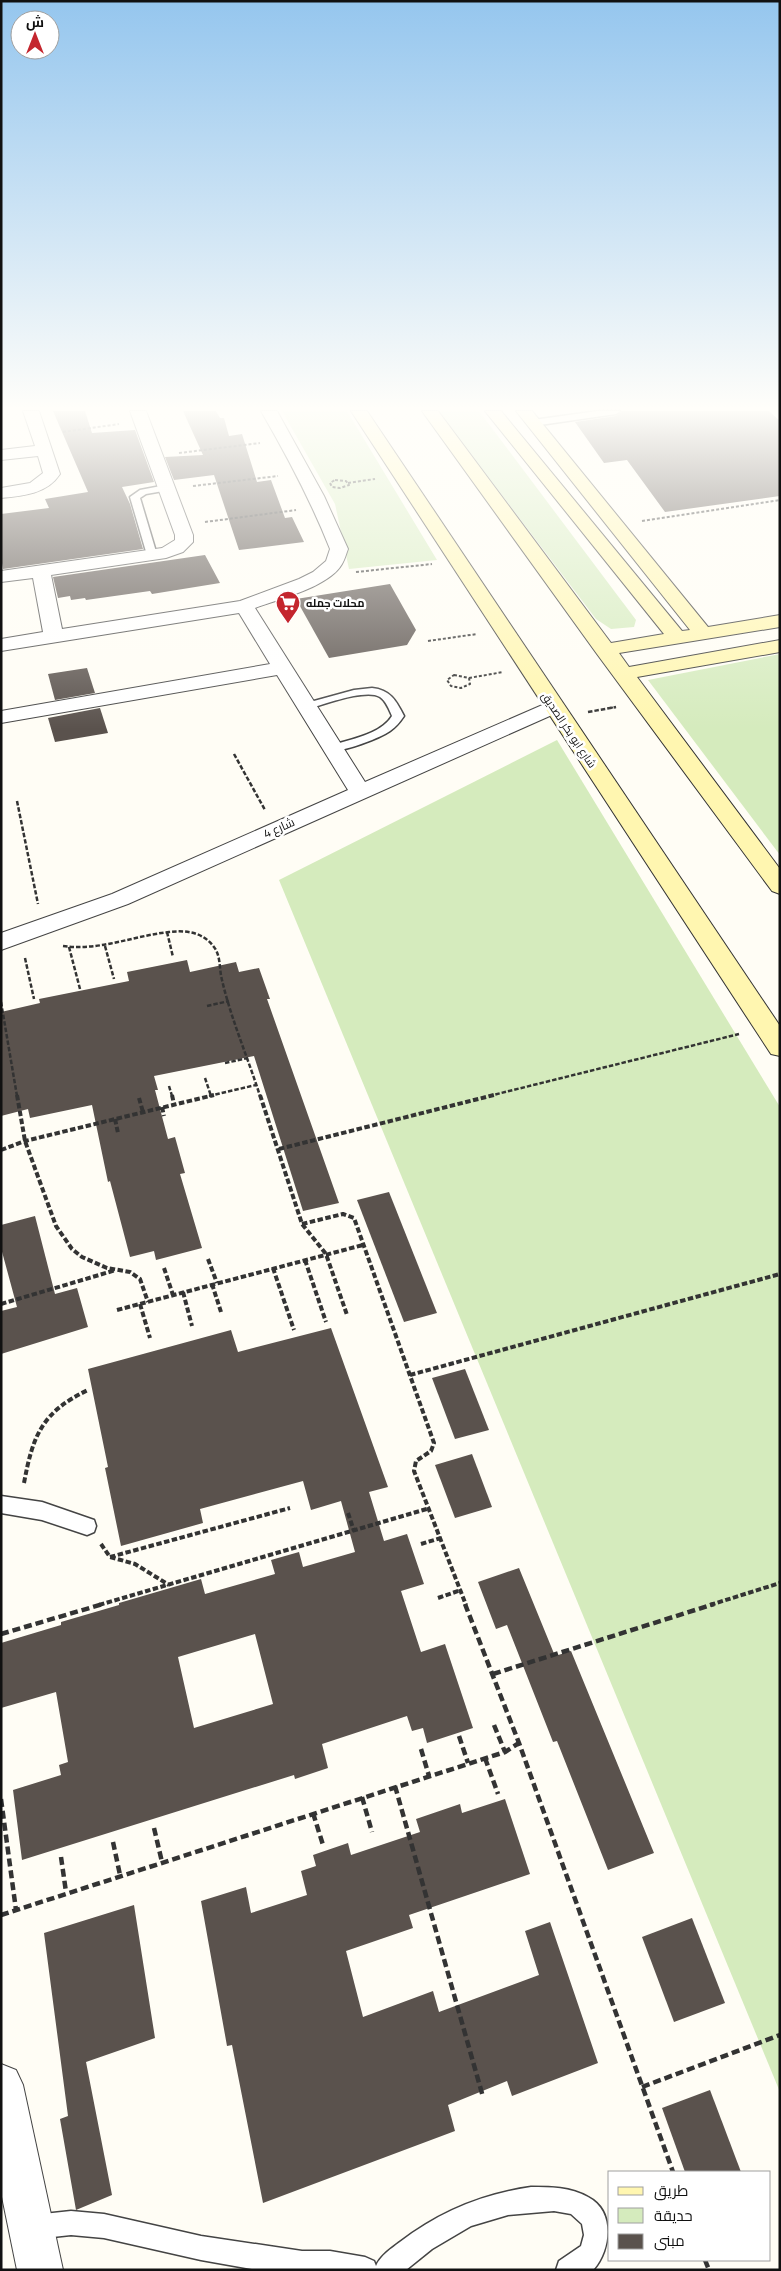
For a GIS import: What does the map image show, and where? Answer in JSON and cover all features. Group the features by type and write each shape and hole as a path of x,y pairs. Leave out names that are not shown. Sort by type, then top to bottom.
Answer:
{"main road":[{"name":"شارع ابو بكر الصديق","path":"428,517 780,1047"},
{"path":"507,517 780,886"},
{"path":"580,517 677,638"},
{"path":"609,517 703,634"},
{"path":"604,650 780,621"},
{"path":"622,674 780,646"}],"street":[{"path":"1,577 166,553 184,542 177,517"},
{"path":"1,645 244,606 306,583 320,576 334,563 339,549 325,517"},
{"path":"41,571 54,637"},
{"path":"244,606 360,792"},
{"path":"1,717 283,668"},
{"name":"شارع 4","path":"11,939 156,884 360,792 557,712"},
{"path":"1,2085 33,2228 40,2270"}],"lane":[{"path":"141,517 152,554"},
{"path":"307,706 372,691 386,696 394,708 398,716 395,724 385,730 334,748"},
{"path":"10,1505 65,1517 87,1526"},
{"path":"387,2270 404,2254 452,2222 494,2206 529,2199 555,2199 575,2203 586,2210 594,2222 597,2236 593,2250 584,2260 568,2270"},
{"path":"33,2228 71,2223 104,2226 201,2248 302,2264 330,2264 366,2270"}],"path":[{"path":"180,525 243,517"},
{"path":"616,525 669,517"},
{"path":"320,576 457,561"},
{"path":"428,641 503,630"},
{"path":"469,678 470,684 466,687 455,688 447,683 449,677 454,675 469,678 528,668"},
{"path":"557,712 643,702"},
{"path":"234,754 276,829"},
{"path":"17,801 42,928 52,942 69,947 87,948 105,946 167,932 193,933 210,942 218,955 229,1001 302,1224 326,1254 347,1315"},
{"path":"167,932 174,956"},
{"path":"11,939 34,999"},
{"path":"105,946 114,979"},
{"path":"69,947 80,989"},
{"path":"207,1006 229,1001"},
{"path":"1,1002 25,1141 50,1213 65,1239 82,1257 94,1263 130,1272 140,1279 148,1302"},
{"path":"278,1149 766,1027"},
{"path":"225,1063 248,1058"},
{"path":"205,1078 211,1096"},
{"path":"1,1150 25,1141 256,1085"},
{"path":"169,1086 174,1104"},
{"path":"139,1098 143,1112"},
{"path":"162,1107 164,1116"},
{"path":"115,1119 118,1133"},
{"path":"302,1224 348,1214 354,1218 434,1443 431,1451 420,1458 414,1466 414,1471 430,1508 519,1743 673,2171"},
{"path":"117,1310 363,1244"},
{"path":"208,1259 217,1283"},
{"path":"304,1260 326,1322"},
{"path":"164,1268 173,1295"},
{"path":"273,1268 294,1330"},
{"path":"1,1304 117,1270"},
{"path":"410,1375 780,1274"},
{"path":"212,1284 221,1312"},
{"path":"183,1292 192,1326"},
{"path":"140,1304 150,1338"},
{"path":"10,1505 34,1437 43,1421 56,1407 71,1397 88,1390"},
{"path":"110,1557 290,1508"},
{"path":"1,1634 430,1508"},
{"path":"348,1513 354,1531"},
{"path":"87,1526 110,1557 135,1564 169,1585"},
{"path":"421,1544 441,1538"},
{"path":"492,1674 780,1583"},
{"path":"438,1598 461,1590"},
{"path":"494,1725 505,1752"},
{"path":"459,1736 468,1763"},
{"path":"1,1914 505,1752 519,1743"},
{"path":"421,1749 429,1776"},
{"path":"485,1758 498,1794"},
{"path":"395,1786 483,2097"},
{"path":"362,1797 372,1832"},
{"path":"1,1799 16,1910"},
{"path":"313,1813 323,1845"},
{"path":"154,1828 162,1862"},
{"path":"113,1842 120,1875"},
{"path":"61,1857 66,1892"},
{"path":"642,2087 780,2035"}],"green space":[{"path":"338,517 411,517 437,560 349,569"},
{"path":"519,517 559,517 636,620 634,627 611,629 596,619"},
{"path":"780,654 780,855 648,680"},
{"path":"557,740 780,1107 780,2092 279,880"}],"building":[{"path":"1,517 134,517 143,549 3,569 1,557"},
{"path":"228,517 292,517 304,542 239,550"},
{"path":"205,555 220,583 152,594 150,591 86,600 85,598 71,600 70,596 58,598 53,577"},
{"path":"390,584 416,630 407,645 329,658 296,599"},
{"path":"87,668 95,693 55,700 48,674"},
{"path":"100,708 108,733 55,742 48,718"},
{"path":"187,960 190,972 236,962 239,972 259,968 270,999 267,999 339,1203 303,1211 254,1056 154,1076 158,1090 155,1090 168,1139 175,1137 185,1173 180,1174 202,1248 156,1260 154,1251 130,1257 110,1181 108,1182 92,1105 30,1118 28,1109 1,1116 1,1012 40,1003 39,999 129,981 127,972"},
{"path":"389,1192 437,1313 404,1322 357,1200"},
{"path":"35,1216 55,1294 77,1288 88,1327 1,1354 1,1311 17,1307 1,1248 1,1225"},
{"path":"331,1328 388,1487 369,1492 384,1541 407,1534 424,1584 401,1591 421,1652 445,1644 473,1728 427,1743 423,1728 412,1731 407,1716 322,1744 328,1768 295,1779 294,1775 22,1860 13,1790 61,1775 59,1765 68,1762 56,1692 1,1708 1,1643 61,1625 61,1622 119,1605 119,1603 201,1579 205,1594 275,1574 271,1560 299,1552 303,1567 355,1552 341,1501 311,1510 303,1481 200,1509 203,1523 121,1546 105,1468 108,1467 88,1369 231,1330 238,1352","holes":["255,1634 273,1704 194,1728 178,1657"]},
{"path":"465,1369 489,1430 455,1439 432,1378"},
{"path":"472,1454 492,1507 455,1518 435,1465"},
{"path":"519,1568 555,1656 571,1651 654,1853 608,1870 557,1741 553,1742 507,1625 496,1629 478,1582"},
{"path":"505,1799 530,1874 409,1915 413,1928 346,1951 363,2017 433,1991 439,2012 539,1975 525,1931 550,1922 598,2063 512,2096 507,2081 448,2105 455,2131 263,2203 232,2045 227,2046 201,1901 246,1887 251,1913 307,1895 301,1871 316,1866 313,1855 348,1843 351,1855 420,1832 416,1819 460,1804 462,1813"},
{"path":"134,1905 155,2038 86,2062 112,2195 76,2210 60,2119 68,2116 44,1933"},
{"path":"692,1918 725,2003 674,2022 642,1937"},
{"path":"710,2090 741,2171 685,2171 662,2108"}],"place":[{"name":"محلات جمله","path":"288,624"}]}
